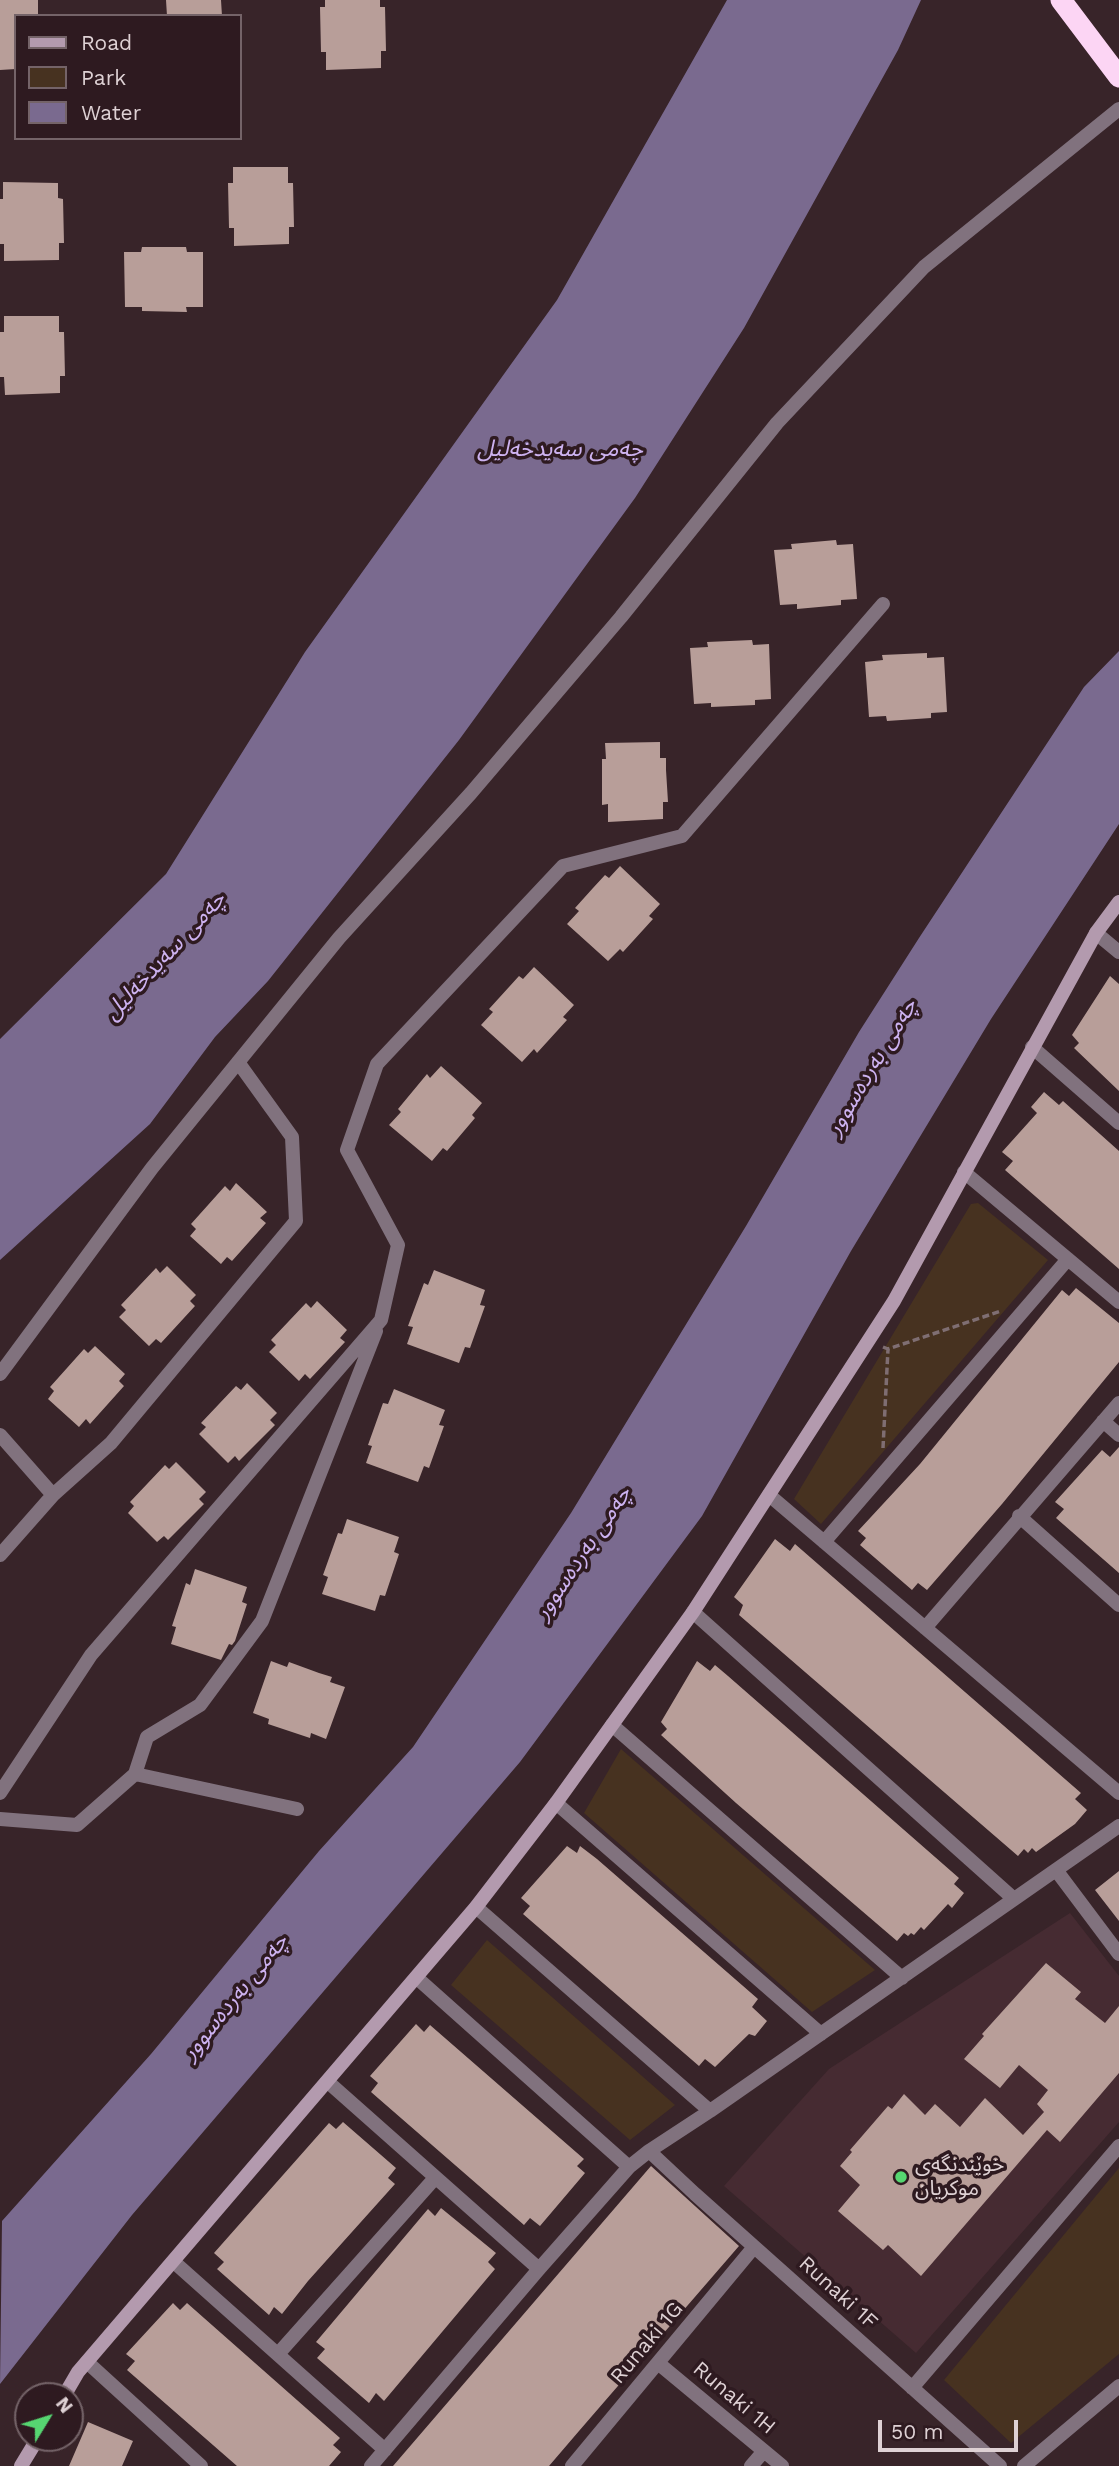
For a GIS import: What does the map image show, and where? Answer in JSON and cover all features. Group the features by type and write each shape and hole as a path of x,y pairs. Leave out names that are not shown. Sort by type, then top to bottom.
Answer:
{"highway":[{"path":"1061,0 1119,77"}],"street":[{"path":"0,1374 152,1167 339,938 471,793 621,617 778,423 924,267 1119,109"},
{"path":"0,1819 77,1825 135,1774 147,1737 200,1705 262,1621 381,1320 398,1245 347,1150 377,1064 563,866 682,836 883,604"},
{"path":"73,2382 87,2362 476,1907 556,1803 693,1612 894,1301 1096,933 1119,901"},
{"path":"1096,933 1119,952"},
{"path":"1032,1047 1119,1123"},
{"path":"0,1555 53,1495 111,1443 296,1221 292,1137 238,1062"},
{"path":"964,1172 1119,1302"},
{"path":"824,1542 1068,1259"},
{"path":"0,1793 91,1655 381,1320"},
{"path":"925,1628 1119,1403"},
{"path":"1103,1421 1119,1435"},
{"path":"0,1435 53,1495"},
{"path":"769,1495 1119,1793"},
{"path":"1019,1516 1119,1605"},
{"path":"693,1612 1014,1899"},
{"path":"612,1725 902,1978"},
{"path":"135,1774 297,1809"},
{"path":"556,1803 821,2034"},
{"path":"371,2466 629,2167 1119,1826"},
{"path":"1056,1870 1119,1954"},
{"path":"476,1907 710,2111"},
{"path":"417,1978 629,2167"},
{"path":"328,2082 539,2269"},
{"path":"912,2388 1119,2146"},
{"name":"Runaki 1F","path":"649,2151 1000,2466"},
{"path":"278,2354 435,2178"},
{"name":"Runaki 1G","path":"572,2466 754,2247"},
{"path":"174,2262 384,2450"},
{"path":"87,2362 201,2466"},
{"name":"Runaki 1H","path":"658,2363 782,2466"},
{"path":"1024,2466 1119,2386"},
{"path":"751,2466 764,2451"}],"path":[{"path":"882,1474 888,1349 1032,1301"}],"shaded area":[{"name":"خوێندنگەی موکریان","path":"1070,1913 1119,1976 1119,2122 916,2353 724,2186 829,2069"}],"green space":[{"path":"978,1203 1048,1260 821,1524 794,1499 971,1204"},
{"path":"621,1749 875,1970 812,2012 584,1813"},
{"path":"487,1940 675,2105 630,2140 451,1985"},
{"path":"1119,2168 1119,2354 1011,2443 944,2380"}],"water":[{"name":"چەمی سەیدخەلیل","path":"727,0 921,0 898,50 744,328 635,498 459,740 268,981 215,1037 150,1124 0,1260 0,1039 166,874 305,652 557,300"},
{"name":"چەمی بەردەسوور","path":"1119,651 1119,824 991,1019 851,1251 702,1516 520,1762 132,2215 0,2384 2,2221 151,2054 319,1851 413,1747 571,1513 746,1226 859,1032 919,938 1084,687"}],"building":[{"path":"0,0 38,0 38,14 14,14 14,69 0,70"},
{"path":"166,0 221,0 222,14 167,14"},
{"path":"325,0 380,0 380,7 385,7 386,51 381,51 381,68 326,70 326,52 321,52 320,7 325,7"},
{"path":"233,167 288,167 288,183 293,183 294,227 289,227 289,244 234,246 234,228 229,228 228,183 233,183"},
{"path":"3,182 58,183 58,198 63,199 64,243 59,243 59,260 4,261 4,244 0,244 0,199 3,199"},
{"path":"142,247 186,247 187,252 203,252 203,307 186,307 187,312 142,311 142,307 125,307 124,252 141,252"},
{"path":"4,316 59,316 59,332 64,332 65,376 60,376 60,393 5,395 4,377 0,377 0,332 4,332"},
{"path":"836,540 837,545 853,544 857,599 841,600 841,605 797,609 797,604 780,605 774,550 792,549 791,544"},
{"path":"752,640 753,645 769,644 771,699 755,700 755,705 711,707 711,703 694,704 690,648 708,647 707,642"},
{"path":"927,653 927,658 944,657 947,712 931,713 931,718 887,721 886,716 869,717 865,662 883,660 882,655"},
{"path":"660,742 660,758 666,758 668,802 663,802 663,819 608,822 608,804 602,805 602,759 606,759 605,743"},
{"path":"620,866 660,904 649,916 653,919 623,952 620,949 608,961 567,924 579,911 575,908 593,888 605,875 609,878"},
{"path":"534,967 574,1005 563,1017 567,1020 537,1053 534,1049 522,1062 481,1025 493,1012 489,1009 519,976 523,979"},
{"path":"1110,976 1119,984 1119,1091 1074,1048 1079,1043 1072,1035"},
{"path":"441,1066 482,1103 472,1115 475,1118 447,1151 443,1148 432,1161 389,1125 401,1112 398,1109 427,1074 430,1078"},
{"path":"1044,1092 1059,1105 1063,1101 1119,1151 1119,1269 1005,1170 1013,1161 1002,1152 1037,1113 1031,1107"},
{"path":"236,1183 267,1212 260,1218 266,1223 232,1261 227,1257 221,1264 190,1236 196,1229 191,1224 225,1186 230,1191"},
{"path":"167,1266 196,1295 190,1301 195,1306 161,1343 156,1339 149,1346 119,1317 126,1310 121,1305 156,1268 160,1273"},
{"path":"434,1270 485,1290 480,1305 485,1306 470,1348 465,1347 459,1363 407,1344 413,1327 408,1326 424,1283 428,1285"},
{"path":"1076,1288 1119,1323 1119,1362 927,1590 918,1583 912,1590 860,1545 866,1538 858,1531 920,1464 1062,1290 1069,1296"},
{"path":"317,1301 347,1330 340,1338 345,1342 310,1379 305,1374 299,1381 269,1352 276,1345 271,1340 306,1303 311,1308"},
{"path":"95,1346 125,1374 119,1381 124,1386 90,1424 86,1419 79,1427 48,1399 54,1391 50,1387 84,1349 88,1353"},
{"path":"247,1383 277,1413 270,1420 275,1425 239,1461 235,1456 228,1463 199,1434 206,1427 201,1423 236,1386 241,1390"},
{"path":"394,1389 445,1410 439,1425 444,1426 429,1468 424,1466 418,1482 366,1463 372,1446 368,1445 383,1403 388,1404"},
{"path":"1119,1447 1119,1573 1056,1518 1064,1509 1055,1502 1102,1450 1110,1457"},
{"path":"176,1462 206,1492 199,1499 204,1504 168,1540 164,1536 157,1542 128,1513 134,1506 130,1502 165,1465 169,1469"},
{"path":"347,1519 399,1537 394,1552 399,1554 385,1596 380,1595 375,1611 322,1594 328,1577 323,1575 338,1533 342,1534"},
{"path":"775,1539 790,1551 795,1544 1081,1793 1075,1799 1087,1810 1075,1824 1036,1852 1032,1848 1028,1853 1024,1849 1018,1856 739,1615 743,1605 734,1597"},
{"path":"195,1569 247,1587 242,1602 247,1604 235,1641 232,1645 229,1644 221,1660 171,1644 176,1627 172,1626 186,1583 190,1585"},
{"path":"271,1661 287,1667 289,1662 332,1677 330,1682 345,1687 326,1739 311,1733 310,1738 268,1724 269,1719 253,1713"},
{"path":"697,1661 710,1671 715,1665 959,1878 954,1884 964,1893 952,1908 948,1904 924,1930 921,1927 914,1935 911,1933 908,1936 904,1933 897,1941 661,1735 667,1729 661,1722"},
{"path":"567,1846 577,1853 580,1846 597,1859 758,1999 752,2007 767,2021 755,2036 749,2034 715,2067 705,2059 699,2066 523,1914 530,1906 521,1898"},
{"path":"1119,1871 1119,1921 1095,1890"},
{"path":"1046,1963 1081,1992 1075,1999 1105,2023 1119,2006 1119,2073 1060,2142 1047,2130 921,2276 888,2245 883,2250 838,2211 860,2185 840,2166 852,2152 850,2150 888,2106 892,2109 904,2094 925,2115 935,2104 960,2127 985,2098 1023,2135 1044,2112 1037,2104 1048,2090 1019,2065 1000,2088 964,2059 984,2036 982,2034"},
{"path":"416,2024 424,2032 430,2025 584,2159 577,2166 585,2173 540,2226 530,2218 524,2225 371,2092 378,2083 370,2076"},
{"path":"343,2122 396,2168 388,2178 395,2184 282,2314 274,2307 269,2315 217,2269 224,2262 214,2253 329,2123 336,2129"},
{"path":"651,2166 739,2246 549,2466 393,2466"},
{"path":"441,2208 496,2253 488,2262 495,2269 384,2401 376,2393 369,2403 317,2358 325,2349 316,2342 428,2209 435,2216"},
{"path":"173,2303 180,2310 187,2303 340,2438 333,2445 341,2452 329,2466 237,2466 127,2370 135,2361 126,2354"},
{"path":"88,2422 133,2441 122,2466 69,2466 75,2452 84,2452 84,2431"}],"place":[{"name":"خوێندنگەی موکریان","path":"901,2177"}]}
